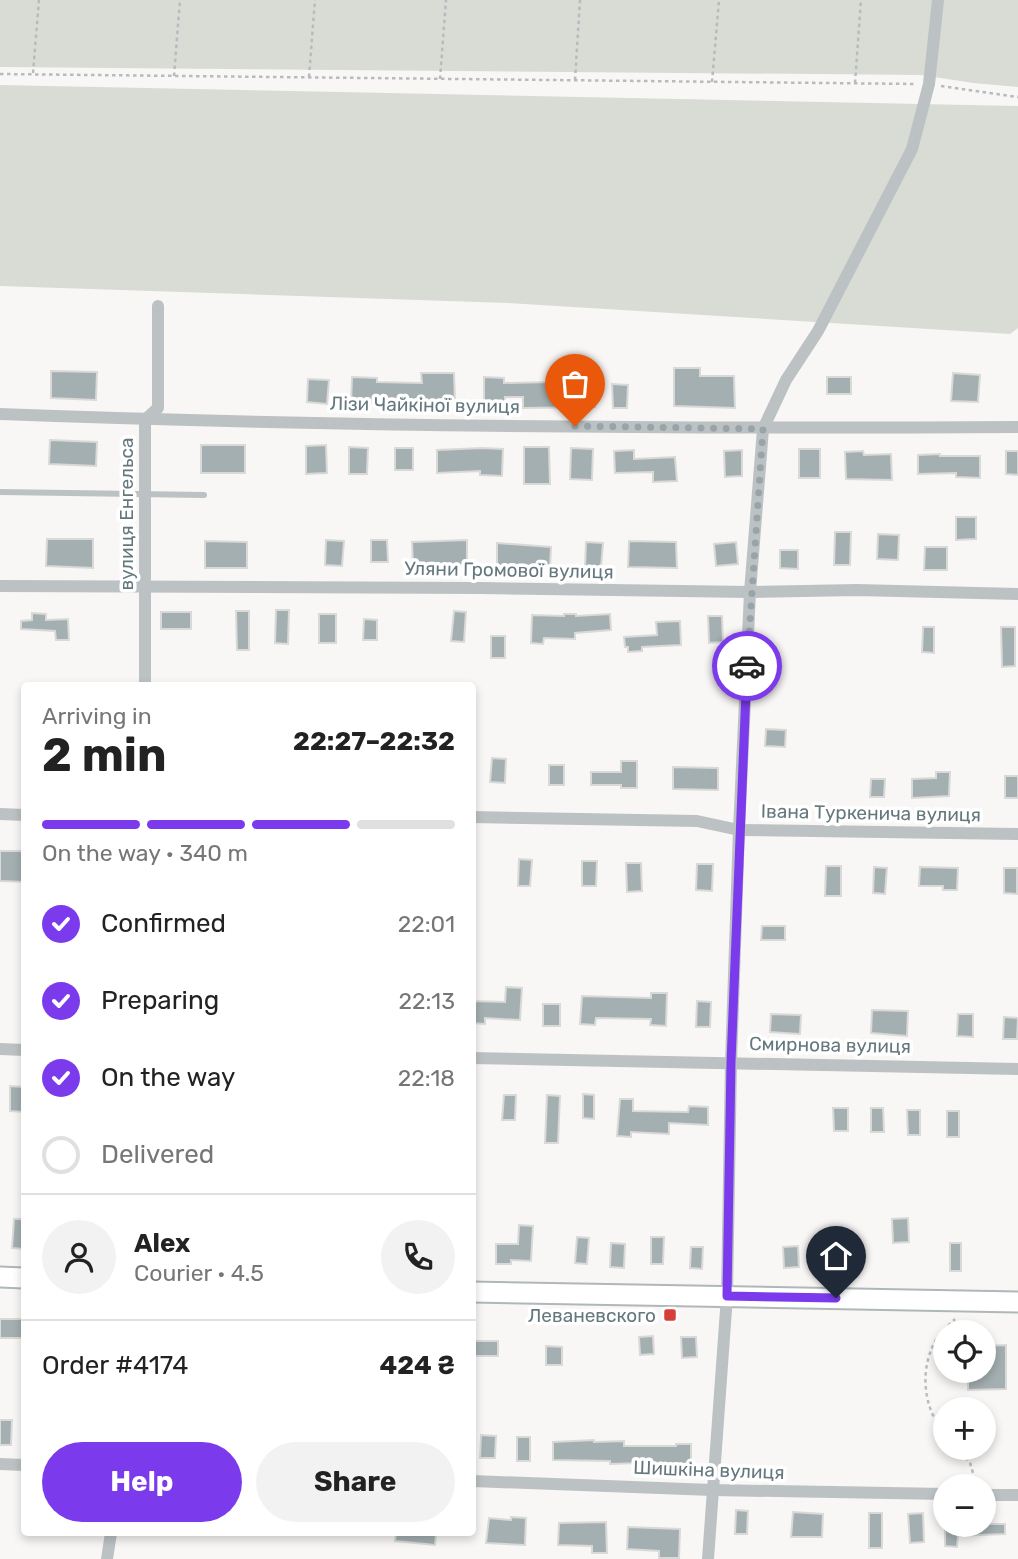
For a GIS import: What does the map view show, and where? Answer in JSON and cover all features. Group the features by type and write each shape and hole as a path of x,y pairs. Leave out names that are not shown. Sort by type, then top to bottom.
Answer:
{"street":[{"path":"708,1559 727,1296 739,830 750,593 763,429 786,380 818,331 912,149 929,84 938,0"},
{"name":"вулиця Енгельса","path":"145,682 145,420 158,408 158,306"},
{"name":"Лізи Чайкіної вулиця","path":"0,414 145,420 763,429 1018,427"},
{"name":"Уляни Громової вулиця","path":"0,586 480,588 750,593 857,590 1018,594"},
{"path":"0,814 21,815"},
{"name":"Івана Туркенича вулиця","path":"476,817 697,821 739,830 1018,834"},
{"path":"0,1049 21,1050"},
{"name":"Смирнова вулиця","path":"476,1058 1018,1069"},
{"path":"0,1277 21,1278"},
{"path":"476,1292 1018,1302"},
{"path":"0,1464 21,1465"},
{"name":"Шишкіна вулиця","path":"476,1481 712,1490 933,1494"},
{"path":"996,1495 1018,1495"},
{"path":"107,1559 111,1536"}],"lane":[{"path":"0,492 204,495"}],"path":[{"path":"33,74 39,0"},
{"path":"174,76 180,0"},
{"path":"309,77 315,0"},
{"path":"440,79 446,0"},
{"path":"575,80 580,0"},
{"path":"712,82 719,0"},
{"path":"855,83 861,0"},
{"path":"0,74 929,84 1018,97"},
{"path":"933,1416 925,1371 929,1353 938,1336 972,1301"}],"shaded area":[{"path":"0,0 1018,0 1018,87 921,75 0,67"},
{"path":"0,85 1018,106 1018,328 1010,334 507,303 0,286"}],"building":[{"path":"674,368 700,368 700,376 734,376 735,408 674,406"},
{"path":"51,371 97,372 96,400 51,398"},
{"path":"421,373 454,373 455,402 351,404 352,377 377,378 377,382 422,383"},
{"path":"953,373 980,375 978,402 951,401"},
{"path":"484,377 504,378 504,383 592,381 592,384 596,384 595,407 523,408 523,397 505,397 505,406 484,405"},
{"path":"827,377 851,377 851,394 827,394"},
{"path":"308,379 329,380 327,404 307,402"},
{"path":"612,384 628,385 627,408 613,408"},
{"path":"50,440 97,442 96,466 49,464"},
{"path":"201,445 245,445 245,473 201,473"},
{"path":"326,445 327,473 306,474 306,446"},
{"path":"349,447 368,448 367,474 349,474"},
{"path":"524,447 549,447 550,484 524,484"},
{"path":"395,448 413,448 413,470 395,470"},
{"path":"571,448 593,449 592,480 570,479"},
{"path":"503,449 502,476 480,475 480,471 437,473 437,450"},
{"path":"799,449 820,449 820,478 799,478"},
{"path":"634,450 634,459 675,457 677,481 653,482 653,472 615,473 614,451"},
{"path":"742,450 742,476 725,477 724,451"},
{"path":"863,451 864,455 891,454 892,480 846,479 845,452"},
{"path":"1006,451 1018,451 1018,475 1006,474"},
{"path":"918,455 980,456 980,478 956,477 956,473 918,474"},
{"path":"956,517 976,517 976,539 956,540"},
{"path":"835,532 851,532 850,565 834,565"},
{"path":"878,534 899,535 898,560 877,559"},
{"path":"47,539 93,539 93,568 46,566"},
{"path":"326,540 344,541 342,566 325,565"},
{"path":"371,540 387,540 388,562 371,562"},
{"path":"467,540 467,565 413,566 412,542"},
{"path":"205,541 247,542 247,568 205,568"},
{"path":"629,541 676,542 677,568 628,567"},
{"path":"586,542 603,543 601,568 585,567"},
{"path":"736,542 738,564 716,566 714,544"},
{"path":"497,543 551,547 550,568 497,566"},
{"path":"925,547 947,547 947,570 924,570"},
{"path":"780,550 798,550 798,569 780,568"},
{"path":"276,610 289,610 288,644 275,643"},
{"path":"236,611 249,611 249,650 237,650"},
{"path":"454,611 466,612 464,642 451,641"},
{"path":"161,612 191,612 191,629 161,629"},
{"path":"32,613 46,614 46,620 68,619 69,640 56,640 55,631 21,629 21,621 32,620"},
{"path":"319,614 336,614 336,643 319,643"},
{"path":"610,614 611,630 575,633 575,639 544,638 543,644 531,643 532,615"},
{"path":"708,616 722,616 723,642 709,643"},
{"path":"364,619 377,620 377,640 363,640"},
{"path":"680,621 681,645 642,647 642,651 628,652 628,647 625,647 624,637 657,635 656,622"},
{"path":"923,627 934,627 934,653 922,652"},
{"path":"1001,627 1015,627 1015,666 1002,667"},
{"path":"491,636 505,636 505,658 491,658"},
{"path":"766,729 786,730 785,747 765,746"},
{"path":"492,758 506,759 505,783 490,782"},
{"path":"621,761 637,761 637,788 591,785 591,772 621,772"},
{"path":"549,765 564,765 564,785 549,785"},
{"path":"673,767 718,768 718,790 673,789"},
{"path":"936,772 950,772 949,796 912,798 912,779 936,778"},
{"path":"1005,776 1018,776 1018,798 1005,798"},
{"path":"871,779 885,779 884,797 870,797"},
{"path":"0,851 21,851 21,882 0,881"},
{"path":"519,859 532,860 530,886 518,886"},
{"path":"582,861 597,861 596,886 582,886"},
{"path":"626,863 641,863 642,891 627,892"},
{"path":"697,864 713,864 712,891 696,890"},
{"path":"826,866 841,866 841,896 825,896"},
{"path":"874,867 887,868 885,894 873,893"},
{"path":"920,867 958,868 957,890 943,890 943,886 919,886"},
{"path":"1004,868 1017,868 1017,894 1004,893"},
{"path":"762,926 785,926 785,940 761,940"},
{"path":"506,987 522,988 520,1020 485,1018 485,1024 476,1023 476,1001 505,1002"},
{"path":"651,993 667,993 666,1026 650,1025 651,1019 596,1018 595,1025 580,1024 582,996 651,998"},
{"path":"697,1001 711,1002 710,1027 696,1027"},
{"path":"543,1004 560,1004 560,1026 543,1026"},
{"path":"872,1010 908,1011 907,1036 871,1033"},
{"path":"771,1014 801,1015 800,1034 770,1032"},
{"path":"958,1014 973,1014 973,1037 957,1036"},
{"path":"1004,1017 1018,1018 1017,1039 1003,1039"},
{"path":"10,1086 21,1087 21,1112 10,1111"},
{"path":"583,1094 594,1095 594,1119 583,1118"},
{"path":"504,1095 516,1095 515,1120 502,1120"},
{"path":"547,1095 560,1096 558,1143 545,1143"},
{"path":"620,1099 633,1099 633,1111 688,1112 689,1106 708,1107 708,1125 669,1123 669,1134 631,1132 631,1137 617,1136"},
{"path":"833,1108 848,1108 848,1131 834,1131"},
{"path":"871,1108 883,1108 884,1132 871,1132"},
{"path":"907,1110 920,1110 920,1135 908,1135"},
{"path":"947,1111 959,1111 959,1137 947,1137"},
{"path":"908,1218 909,1242 893,1243 892,1219"},
{"path":"14,1219 21,1219 21,1249 12,1248"},
{"path":"519,1225 533,1226 531,1261 511,1260 511,1264 496,1264 496,1244 518,1244"},
{"path":"577,1237 589,1238 587,1264 575,1263"},
{"path":"651,1237 664,1237 663,1264 651,1264"},
{"path":"611,1243 625,1244 624,1268 610,1267"},
{"path":"950,1243 961,1243 961,1271 950,1271"},
{"path":"798,1246 799,1267 784,1268 783,1247"},
{"path":"831,1246 844,1246 844,1268 832,1268"},
{"path":"691,1247 703,1247 702,1269 690,1268"},
{"path":"0,1319 21,1319 21,1338 0,1338"},
{"path":"653,1336 654,1354 640,1355 639,1337"},
{"path":"681,1337 696,1337 697,1357 682,1358"},
{"path":"476,1341 498,1341 498,1356 476,1356"},
{"path":"996,1345 1006,1345 1006,1389 968,1390 968,1383 996,1383"},
{"path":"546,1346 562,1347 562,1365 546,1365"},
{"path":"0,1420 12,1420 11,1445 0,1445"},
{"path":"481,1435 496,1436 495,1458 480,1458"},
{"path":"517,1437 530,1437 530,1461 517,1461"},
{"path":"624,1441 624,1446 691,1444 691,1466 553,1460 553,1442"},
{"path":"736,1510 748,1511 747,1534 735,1534"},
{"path":"793,1512 823,1514 822,1537 791,1537"},
{"path":"869,1513 882,1513 882,1548 869,1548"},
{"path":"923,1513 924,1542 910,1543 908,1514"},
{"path":"511,1517 526,1518 525,1545 486,1543 489,1518 511,1520"},
{"path":"606,1522 607,1553 592,1553 592,1546 558,1545 559,1523"},
{"path":"996,1524 1005,1524 1005,1534 996,1534"},
{"path":"628,1527 680,1529 679,1558 659,1558 659,1551 627,1549"},
{"path":"396,1536 436,1536 435,1545 395,1541"},
{"path":"945,1537 958,1537 957,1547 945,1546"}],"way so far":[{"path":"575,426 763,429 747,666"}],"place":[{"name":"Леваневского","path":"670,1315"}],"route":[{"path":"747,666 731,1062 727,1296 836,1298"}]}
